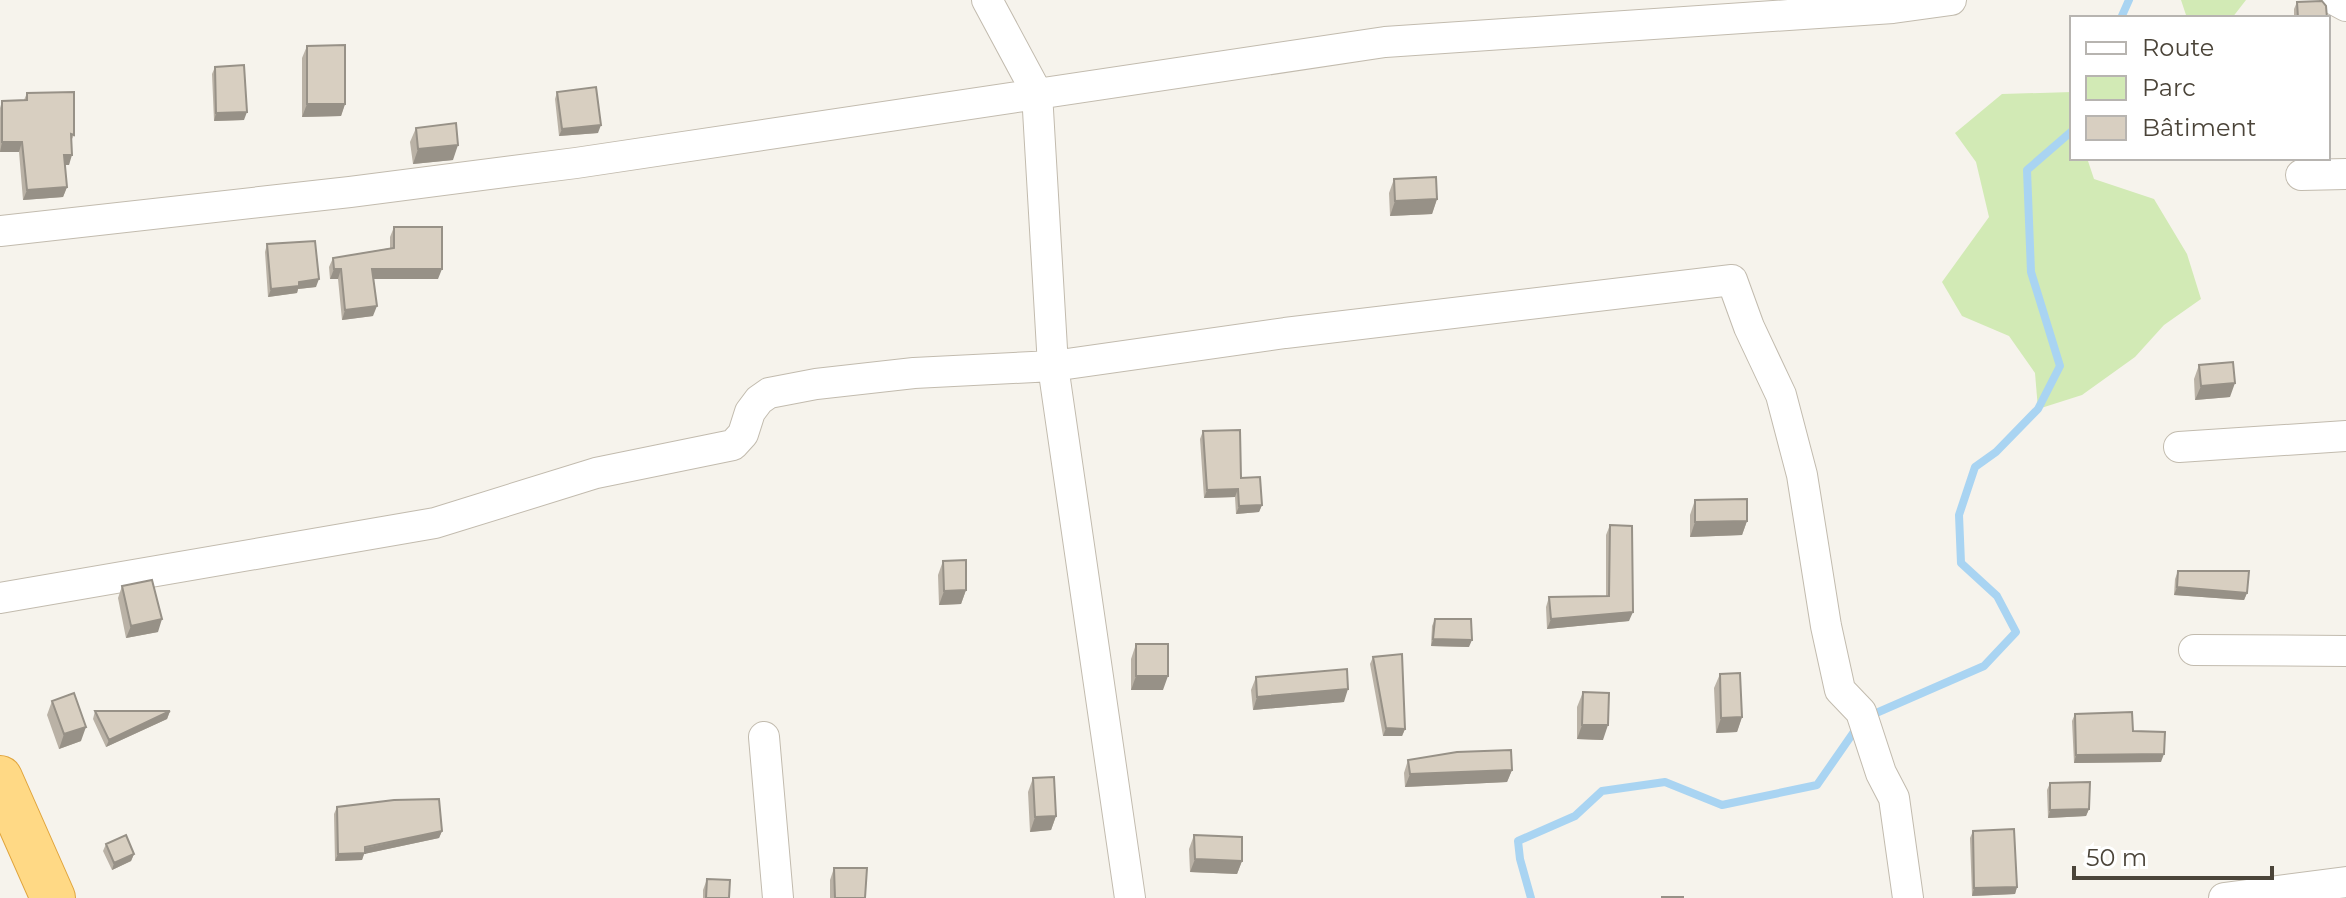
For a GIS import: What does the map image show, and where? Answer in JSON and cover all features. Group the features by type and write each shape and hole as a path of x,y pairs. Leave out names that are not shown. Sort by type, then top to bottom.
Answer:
{"highway":[{"path":"0,778 53,898"}],"street":[{"path":"987,0 1037,93 1053,366 1130,898"},
{"path":"0,231 576,163 1385,42 1893,8 1951,0"},
{"path":"2335,0 2346,6"},
{"path":"2301,175 2346,174"},
{"path":"0,598 435,523 596,473 733,445 743,434 750,412 769,393 816,384 914,373 1053,366 1285,333 1732,280 1749,327 1781,395 1802,475 1826,626 1840,690 1861,712 1881,773 1894,798 1908,898"},
{"path":"2179,447 2346,436"},
{"path":"2194,650 2346,651"},
{"path":"764,737 778,898"},
{"path":"2224,898 2346,882"}],"green space":[{"path":"2181,0 2246,0 2234,16 2186,16"},
{"path":"2070,92 2070,160 2088,160 2094,179 2154,199 2187,254 2201,299 2164,325 2135,357 2082,395 2038,409 2035,373 2009,336 1962,316 1942,282 1989,217 1976,162 1955,133 2002,94"}],"building":[{"path":"2322,1 2327,16 2298,16 2297,2"},
{"path":"345,45 345,104 307,104 307,46"},
{"path":"244,65 247,112 216,113 215,67"},
{"path":"596,87 601,125 562,129 557,92"},
{"path":"74,92 72,155 64,155 67,187 27,190 22,142 2,142 2,101 27,100 27,93"},
{"path":"456,123 458,145 418,149 416,128"},
{"path":"1436,177 1437,199 1395,201 1394,179"},
{"path":"394,227 442,227 442,269 372,269 377,306 345,310 341,269 334,269 333,258 394,248"},
{"path":"315,241 319,279 299,282 299,286 271,289 267,244"},
{"path":"2233,362 2235,383 2201,386 2199,365"},
{"path":"1240,430 1241,478 1260,477 1262,505 1239,506 1238,489 1207,490 1203,431"},
{"path":"1747,499 1747,521 1695,522 1695,500"},
{"path":"1610,525 1632,526 1633,612 1551,619 1549,597 1609,596"},
{"path":"966,560 966,590 944,591 943,561"},
{"path":"2178,571 2249,571 2247,593 2177,587"},
{"path":"152,580 162,619 131,626 122,586"},
{"path":"1435,619 1471,619 1472,640 1433,639"},
{"path":"1136,644 1168,644 1168,676 1136,676"},
{"path":"1402,654 1405,729 1386,728 1373,657"},
{"path":"1347,669 1348,689 1257,697 1256,677"},
{"path":"1740,673 1742,717 1721,718 1720,674"},
{"path":"1583,692 1609,693 1608,725 1582,725"},
{"path":"74,693 86,727 64,734 52,701"},
{"path":"95,711 170,711 109,740"},
{"path":"2132,712 2133,731 2165,732 2164,754 2076,755 2075,714"},
{"path":"1511,750 1512,770 1410,774 1408,760 1457,752"},
{"path":"1054,777 1056,816 1035,817 1033,778"},
{"path":"2090,782 2089,809 2050,810 2050,783"},
{"path":"439,799 442,831 365,847 365,853 338,854 337,807 394,800"},
{"path":"2014,829 2017,887 1974,888 1973,831"},
{"path":"126,835 134,854 114,863 106,844"},
{"path":"1194,835 1242,837 1242,861 1195,859"},
{"path":"834,868 867,868 865,898 835,898"},
{"path":"707,879 730,880 729,898 706,898"}],"waterway":[{"path":"2122,16 2129,0"},
{"path":"1867,717 1984,666 2016,632 1997,596 1961,563 1959,515 1975,467 1996,452 2038,409 2060,366 2031,272 2027,170 2070,133"},
{"path":"1531,898 1518,841 1575,816 1602,791 1665,782 1722,805 1817,785 1858,726"}]}
